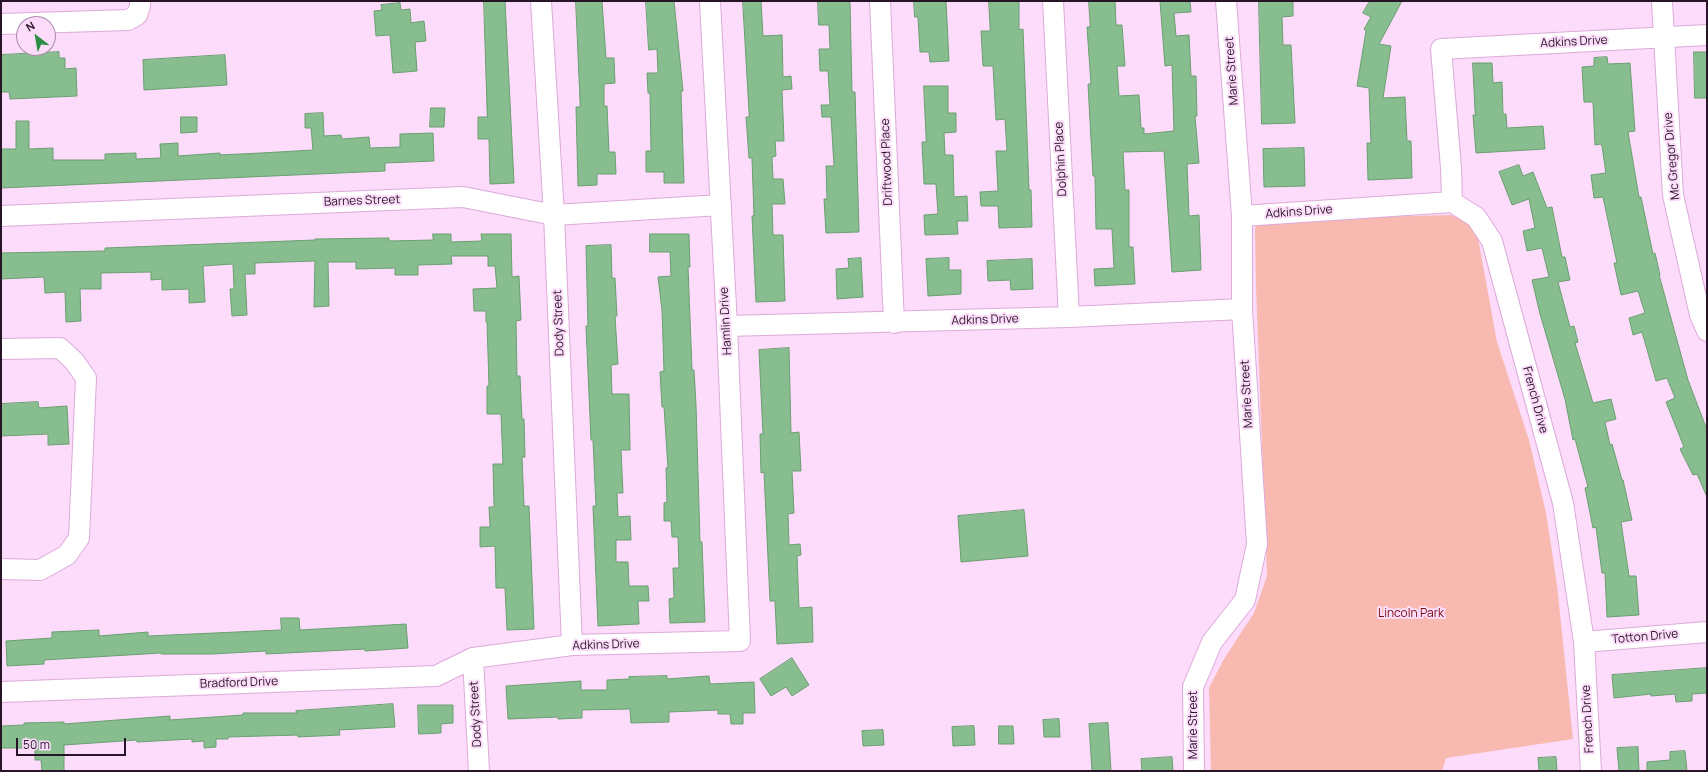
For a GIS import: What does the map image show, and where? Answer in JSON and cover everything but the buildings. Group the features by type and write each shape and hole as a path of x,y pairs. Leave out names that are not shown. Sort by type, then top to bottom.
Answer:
{"street":[{"path":"1,24 128,20 137,15 140,1"},
{"name":"Dody Street","path":"540,1 554,215 572,645"},
{"name":"Hamlin Drive","path":"710,1 727,326 740,641"},
{"name":"Driftwood Place","path":"880,1 894,323"},
{"name":"Dolphin Place","path":"1053,1 1069,317"},
{"name":"Marie Street","path":"1194,771 1193,687 1212,642 1245,600 1257,544 1242,308 1242,216 1226,1"},
{"name":"Mc Gregor Drive","path":"1662,1 1673,195 1700,315 1707,331"},
{"name":"Adkins Drive","path":"1242,216 1452,202 1451,168 1442,49 1707,35"},
{"name":"Barnes Street","path":"1,216 463,197 554,215 721,205"},
{"name":"French Drive","path":"1452,202 1476,217 1492,241 1563,503 1584,642 1591,771"},
{"name":"Adkins Drive","path":"727,326 894,323 1069,317 1242,308"},
{"path":"1,349 60,348 74,361 86,378 79,538 67,556 40,570 1,569"},
{"name":"Totton Drive","path":"1584,642 1707,632"},
{"name":"Adkins Drive","path":"473,658 572,645 740,641"},
{"name":"Dody Street","path":"473,658 479,771"},
{"name":"Bradford Drive","path":"1,692 436,676 473,658"}],"green space":[{"name":"Lincoln Park","path":"1451,215 1466,221 1478,238 1497,342 1529,440 1546,513 1557,585 1573,739 1446,758 1442,771 1211,771 1209,688 1224,659 1254,613 1267,576 1255,228 1262,220"}]}
